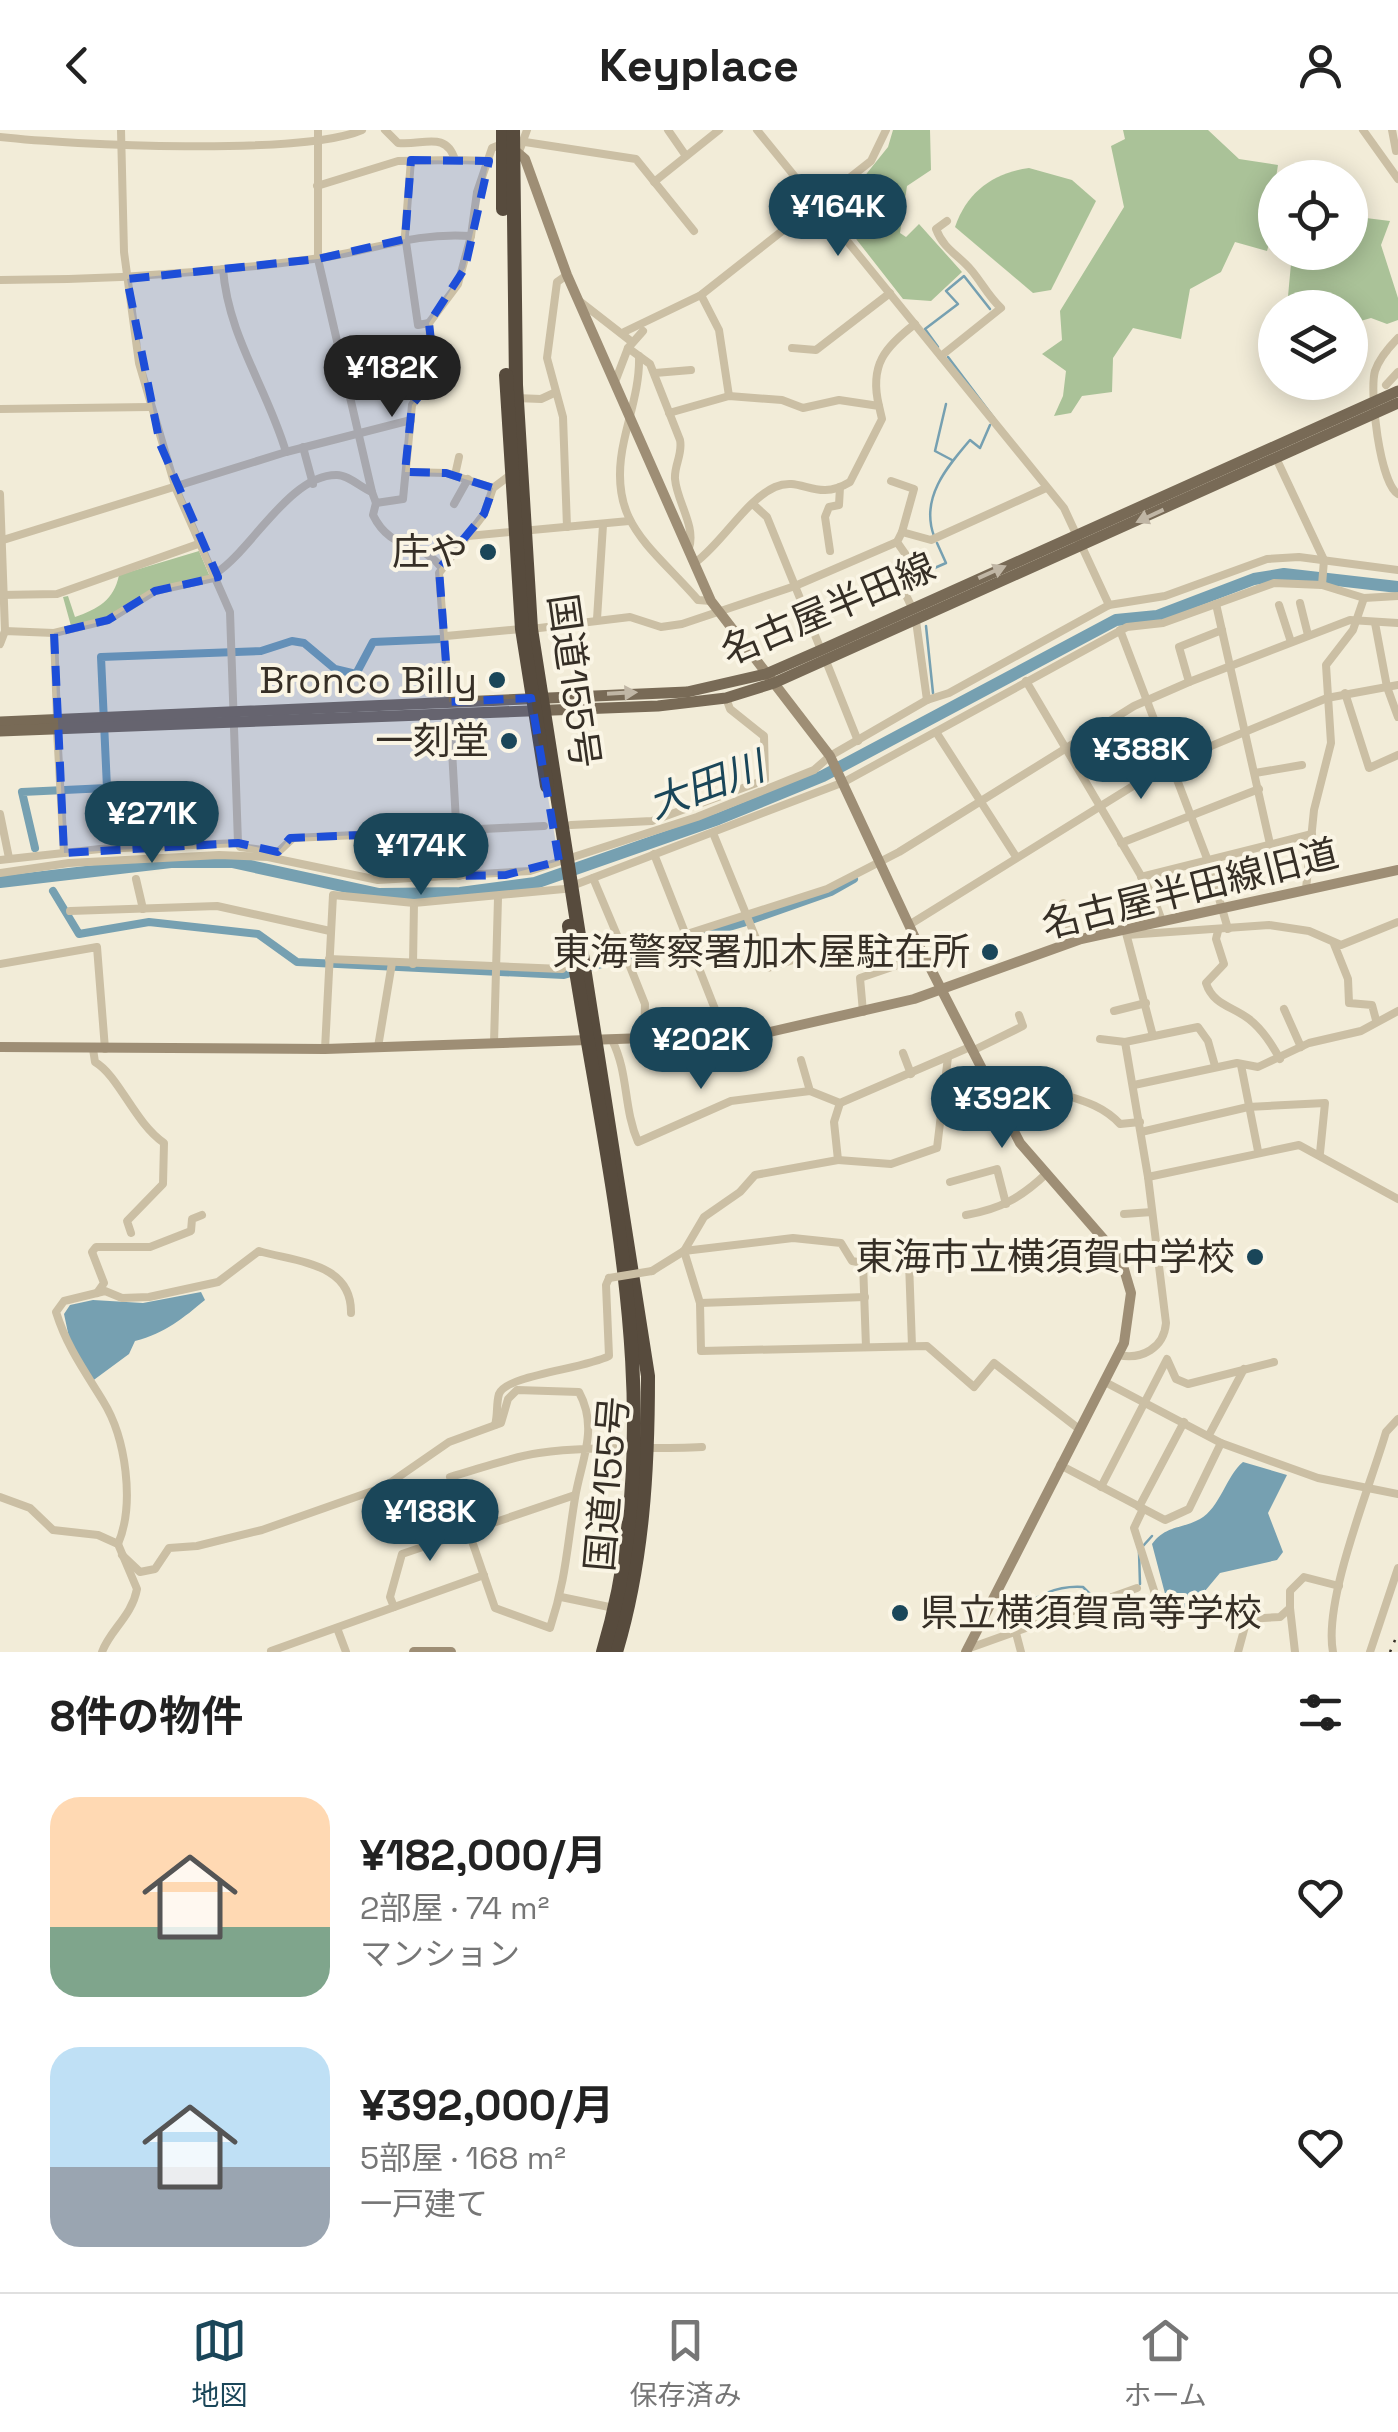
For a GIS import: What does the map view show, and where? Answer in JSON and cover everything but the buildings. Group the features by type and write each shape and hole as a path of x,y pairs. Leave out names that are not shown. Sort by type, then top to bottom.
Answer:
{"highway":[{"name":"国道155号","path":"512,130 509,476 518,531"},
{"name":"国道155号","path":"513,143 511,250 518,531 526,629 563,861 599,1041 642,1450 632,1588 616,1652"},
{"name":"国道155号","path":"603,1652 642,1450"}],"main road":[{"name":"名古屋半田線","path":"1080,540 1276,458 1376,407 1392,388"},
{"name":"名古屋半田線","path":"538,703 658,706 726,698 1376,407 1398,403"},
{"name":"名古屋半田線","path":"0,722 57,724 449,708 687,692 770,679"},
{"name":"名古屋半田線","path":"0,731 57,724"}],"street":[{"path":"121,130 127,279 135,346 176,489 217,575 233,635 240,848 278,852 292,838 544,826"},
{"path":"0,137 120,142 362,130"},
{"path":"385,130 403,144 439,139 455,160"},
{"path":"513,143 527,130"},
{"path":"668,130 686,156"},
{"path":"654,182 719,130"},
{"path":"757,130 1064,508 1109,606"},
{"path":"624,332 700,295 871,161 886,130"},
{"path":"1364,130 1398,179"},
{"path":"1380,153 1397,150 1392,130"},
{"path":"318,135 318,259 376,503 374,518 386,538 429,555 442,567"},
{"path":"411,160 406,237 418,325 428,323 458,284 471,236 477,192 492,146 513,143 636,159 694,231"},
{"path":"513,143 567,276 711,602 832,759 924,956 1020,1143 1112,1243 1128,1277 1132,1308 1118,1354 966,1650"},
{"path":"317,186 411,160 489,161"},
{"path":"941,356 1001,308 971,270 952,257 936,228 947,221"},
{"path":"0,280 127,279 318,259 406,237 471,236"},
{"path":"222,268 240,348 272,406 286,452"},
{"path":"567,276 556,282 546,358 563,417 567,527"},
{"path":"792,348 816,350 890,293"},
{"path":"700,295 719,330 729,396"},
{"path":"578,300 624,332 630,345 655,372 682,453 674,475 689,526 689,548"},
{"path":"376,503 402,499 414,400 433,384 428,323"},
{"path":"696,562 774,488 793,482 812,492 840,488 850,482 882,420 875,385 883,351 915,324"},
{"path":"615,382 630,345 643,330"},
{"path":"1398,338 1376,368 1376,407 1385,477 1398,494"},
{"path":"344,370 431,348"},
{"path":"639,356 618,496 629,521 698,600 711,602"},
{"path":"540,367 546,358"},
{"path":"655,372 690,370"},
{"path":"1392,388 1398,372"},
{"path":"516,398 541,399 554,393"},
{"path":"669,413 729,396 782,400 803,408 839,400 878,406"},
{"path":"0,409 150,407"},
{"path":"2,541 302,447 410,420"},
{"path":"302,447 313,484"},
{"path":"455,475 460,457"},
{"path":"1276,458 1324,560 1322,585"},
{"path":"406,472 455,475 493,488"},
{"path":"5,630 54,634 108,620 155,591 217,575 279,504 336,475 372,492"},
{"path":"460,876 442,567 484,514 493,488 509,476"},
{"path":"454,504 468,480"},
{"path":"446,636 630,617 671,626 719,614 896,542 914,489 891,481"},
{"path":"830,550 825,516 829,507 839,505 840,488"},
{"path":"902,532 931,540 1046,488"},
{"path":"0,494 5,630 0,644"},
{"path":"755,506 767,517 858,740"},
{"path":"468,536 629,521"},
{"path":"596,619 603,525"},
{"path":"896,542 906,553 898,578 915,615 927,700"},
{"path":"2,595 56,594 202,543"},
{"path":"0,873 34,866 219,855 268,857 378,880 506,875 563,861 697,817 814,770 927,700 949,693 1109,606 1166,596 1267,559 1324,560 1398,570"},
{"path":"325,1049 334,894 414,902 498,898 570,886 714,834 843,780 1120,630 1163,624 1274,583 1322,585 1364,598 1398,596"},
{"path":"1306,889 1312,834 1331,743 1326,665 1346,642 1364,598"},
{"path":"1300,603 1308,635"},
{"path":"1216,604 1270,844"},
{"path":"1280,605 1291,642"},
{"path":"595,962 827,889 898,852 1147,700 1189,682 1354,621 1398,624"},
{"path":"1375,623 1387,687 1398,717"},
{"path":"1120,630 1208,862 1228,929"},
{"path":"1189,682 1179,646 1222,630"},
{"path":"54,634 64,852"},
{"path":"1026,681 1141,876 1162,921"},
{"path":"909,925 1015,855 1170,763 1327,698 1398,685"},
{"path":"1345,693 1369,768 1398,755"},
{"path":"571,826 652,821 765,780 764,736 730,708 726,698"},
{"path":"1103,727 1118,749"},
{"path":"936,732 1015,855"},
{"path":"1255,772 1302,765"},
{"path":"1121,843 1258,789"},
{"path":"0,814 4,859 238,843"},
{"path":"714,834 768,968 790,961"},
{"path":"1141,876 1312,834"},
{"path":"654,854 726,1037"},
{"name":"名古屋半田線旧道","path":"0,1047 325,1049 726,1037 807,1026 941,990 1072,942 1398,870"},
{"path":"528,875 531,894"},
{"path":"594,878 645,1004 644,1040"},
{"path":"136,879 144,909"},
{"path":"494,1043 498,898"},
{"path":"413,964 414,902"},
{"path":"1063,904 1072,942"},
{"path":"70,911 217,906 330,931"},
{"path":"1334,944 1398,922"},
{"path":"1152,1036 1126,932 1218,931 1269,925 1309,931 1334,944 1348,979 1349,1003 1372,1005 1376,1020"},
{"path":"1218,931 1216,939 1224,964 1206,983 1208,990 1218,1002 1252,1021 1280,1059"},
{"path":"0,964 96,947 99,1049 95,1062 104,1068 131,1110 164,1143 163,1184 128,1222 131,1232"},
{"path":"863,1012 860,978 924,956"},
{"path":"329,959 562,968"},
{"path":"378,1047 392,963"},
{"path":"1114,1011 1146,1004"},
{"path":"1284,1008 1302,1047"},
{"path":"1134,1085 1215,1066 1258,1068 1302,1047 1361,1031 1398,1012"},
{"path":"599,1041 625,1067 625,1104 638,1142 731,1100 810,1090 840,1103 1023,1026 1019,1015"},
{"path":"1100,1039 1125,1042 1198,1027 1208,1040 1215,1066"},
{"path":"1118,1354 1151,1350 1164,1334 1148,1177 1125,1042"},
{"path":"903,1053 911,1074"},
{"path":"496,1426 499,1394 507,1384 533,1375 566,1372 609,1356 606,1284 610,1278 652,1272 684,1251 704,1217 755,1175 838,1160 891,1164 937,1148 948,1057"},
{"path":"801,1060 810,1090"},
{"path":"1241,1065 1258,1151"},
{"path":"990,1088 1024,1078 1046,1092 1103,1106 1120,1124 1140,1127 1248,1108 1325,1103 1320,1153"},
{"path":"838,1160 834,1122 840,1103"},
{"path":"1148,1177 1298,1145 1320,1153 1398,1199"},
{"path":"950,1182 997,1169 1006,1204"},
{"path":"966,1215 1006,1204 1047,1173"},
{"path":"1124,1214 1152,1212"},
{"path":"97,1292 104,1283 92,1252 96,1247 150,1247 191,1230 192,1219 202,1215"},
{"path":"684,1251 794,1238 841,1243 852,1261 863,1263 866,1346"},
{"path":"104,1652 133,1605 137,1589 118,1544 123,1532 127,1485 117,1436 104,1402 70,1350 56,1312 64,1300 97,1292 149,1297 218,1282 259,1251 320,1264 341,1280 351,1313"},
{"path":"684,1251 700,1303 701,1352 927,1346 974,1387 994,1363 1079,1429"},
{"path":"909,1262 912,1346"},
{"path":"700,1303 865,1297"},
{"path":"1101,1487 1167,1360 1184,1384 1274,1362"},
{"path":"1209,1435 1244,1369"},
{"path":"1105,1382 1221,1443 1318,1478 1370,1485 1398,1494"},
{"path":"122,1555 140,1572 155,1569 169,1548 196,1546 262,1530 384,1487 449,1442 503,1421 508,1400 517,1390 579,1392 590,1450 575,1495 568,1572 550,1628 495,1608 450,1477 538,1453 590,1450 702,1447"},
{"path":"1332,1652 1328,1630 1340,1586 1386,1432 1398,1419"},
{"path":"1166,1628 1134,1528 1184,1422"},
{"path":"1060,1465 1166,1520 1188,1509 1221,1443"},
{"path":"394,1607 390,1597 402,1554 575,1495"},
{"path":"0,1497 30,1508 53,1530 98,1534 118,1544"},
{"path":"1370,1652 1398,1568"},
{"path":"271,1652 484,1574"},
{"path":"1296,1652 1290,1591 1304,1577 1340,1586"},
{"path":"966,1650 1137,1588"},
{"path":"560,1597 614,1608"},
{"path":"1238,1652 1248,1619 1280,1618 1290,1608"},
{"path":"337,1628 346,1652"},
{"path":"1016,1633 1022,1652"},
{"path":"414,1652 451,1652"}],"highlighted area":[{"path":"411,160 489,161 465,268 429,323 435,376 412,405 405,472 446,473 493,488 484,514 439,569 449,702 531,698 559,861 506,875 459,876 457,831 290,838 278,852 238,843 64,853 54,633 108,620 155,591 218,577 160,444 127,279 318,259 405,239"}],"green space":[{"path":"893,130 930,130 931,170 907,186 900,233 906,237 919,224 962,272 931,301 903,299 846,226 857,210 851,193 888,147"},
{"path":"1123,130 1208,130 1239,159 1258,162 1258,248 1235,242 1221,272 1190,289 1181,339 1133,328 1113,358 1112,392 1082,396 1071,413 1054,416 1063,396 1066,371 1042,354 1062,340 1060,311 1124,207 1111,146 1125,139"},
{"path":"1029,168 1072,180 1096,201 1051,290 1033,293 955,227 967,204 983,186 1004,174"},
{"path":"1368,218 1390,221 1381,245 1398,298 1398,320 1387,324 1368,319 1368,290 1289,290 1290,270 1368,270"},
{"path":"199,551 210,577 155,589 105,618 71,626 63,597 68,596 75,617 104,602 119,575"}],"water":[{"path":"201,1292 205,1300 197,1307 165,1329 135,1341 129,1354 91,1382 70,1342 64,1314 70,1305 93,1300 143,1303"},
{"path":"1243,1462 1287,1475 1268,1513 1283,1552 1277,1560 1220,1573 1174,1628 1152,1544 1163,1533 1207,1514"}],"waterway":[{"path":"938,347 925,329 958,304 946,291 964,276 990,309"},
{"path":"948,357 994,418"},
{"path":"946,404 935,451 952,460"},
{"path":"934,536 930,509 938,484 970,440 980,448 990,425"},
{"path":"905,581 946,563 937,543"},
{"name":"大田川","path":"0,882 171,862 232,862 379,894 460,893 535,883 718,819 823,776 1116,620 1157,616 1254,579 1284,574 1398,587"},
{"path":"926,626 933,693"},
{"path":"35,848 22,792 107,788 101,657 261,651 292,641 304,643 335,669 356,674 373,642 442,639"},
{"path":"53,891 79,934 149,922 258,934 297,962 564,975 743,923 831,892 854,879"},
{"path":"1143,1546 1152,1536"},
{"path":"1139,1552 1140,1584"},
{"path":"983,1628 1055,1590 1083,1587 1095,1599"}],"railway":[{"path":"1390,1652 1398,1633"}],"place":[{"name":"庄や","path":"488,552"},
{"name":"Bronco Billy","path":"497,680"},
{"name":"一刻堂","path":"509,741"},
{"name":"東海警察署加木屋駐在所","path":"990,952"},
{"name":"東海市立横須賀中学校","path":"1255,1257"},
{"name":"県立横須賀高等学校","path":"900,1613"}]}
